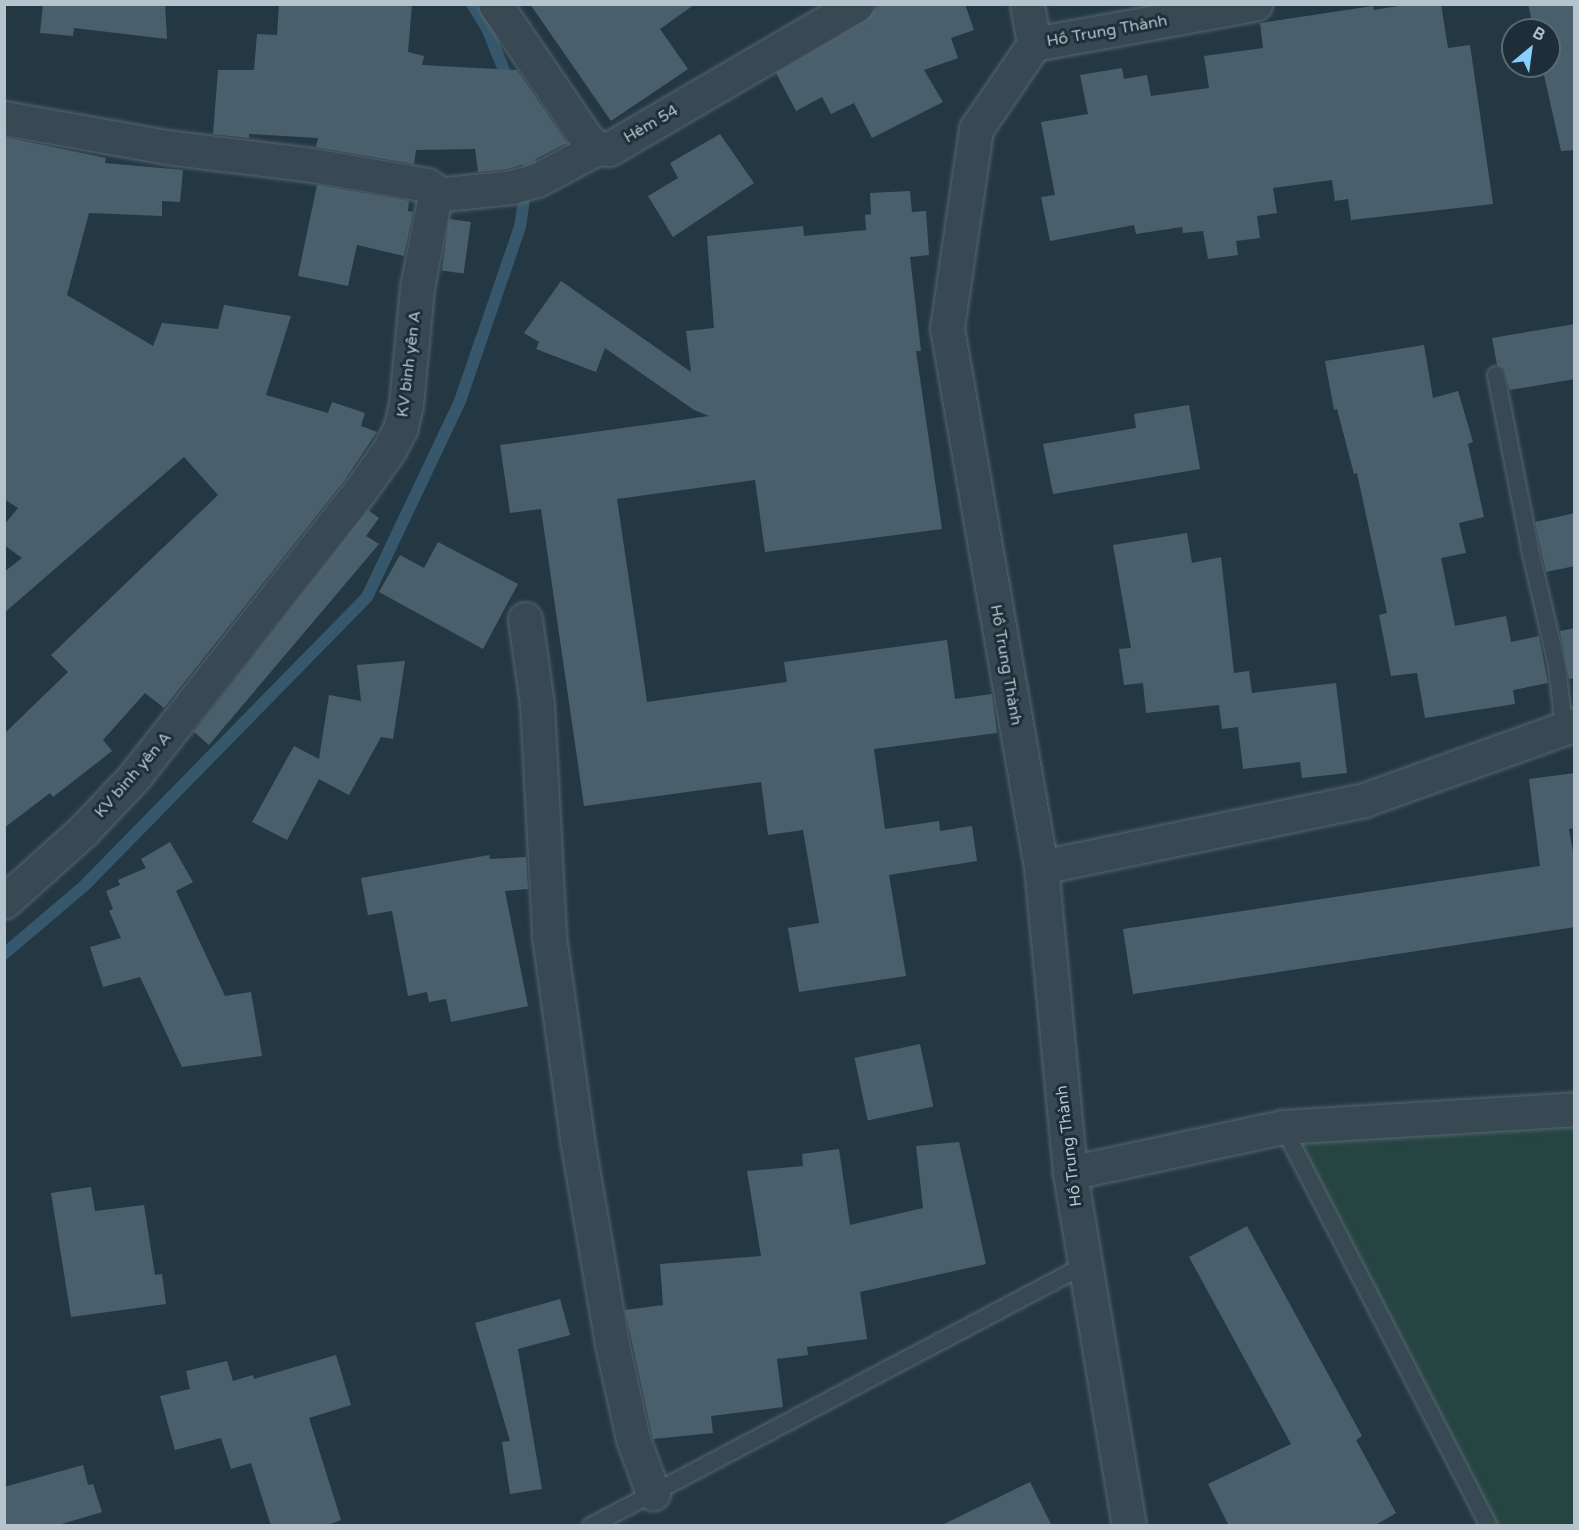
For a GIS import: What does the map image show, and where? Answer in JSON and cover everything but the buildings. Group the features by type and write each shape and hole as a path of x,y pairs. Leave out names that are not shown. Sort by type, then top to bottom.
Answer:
{"street":[{"path":"495,4 588,141 597,148"},
{"name":"Hẻm 54","path":"435,195 525,183 597,148 609,148 856,4"},
{"path":"1027,4 1034,44"},
{"name":"Hồ Trung Thành","path":"1129,1526 1070,1173 1041,867 946,328 976,129 1034,44 1255,4"},
{"path":"4,118 166,147 312,165 426,185 434,190 435,195"},
{"name":"KV bình yên A","path":"4,902 83,831 135,776 359,492 389,450 400,429 406,404 417,288 435,195"},
{"path":"525,619 537,704 549,936 576,1128 612,1344 633,1439 653,1493"},
{"path":"1041,867 1364,800 1570,726"},
{"path":"1070,1173 1283,1127 1575,1109"}],"lane":[{"path":"1496,375 1530,549 1570,726"},
{"path":"1283,1127 1489,1526"},
{"path":"591,1526 1085,1265"}],"green space":[{"path":"1574,1109 1574,1525 1489,1525 1283,1127"}],"waterway":[{"path":"472,4 487,28 509,83"},
{"path":"4,954 84,886 367,597 460,401 520,227 532,146"}]}
